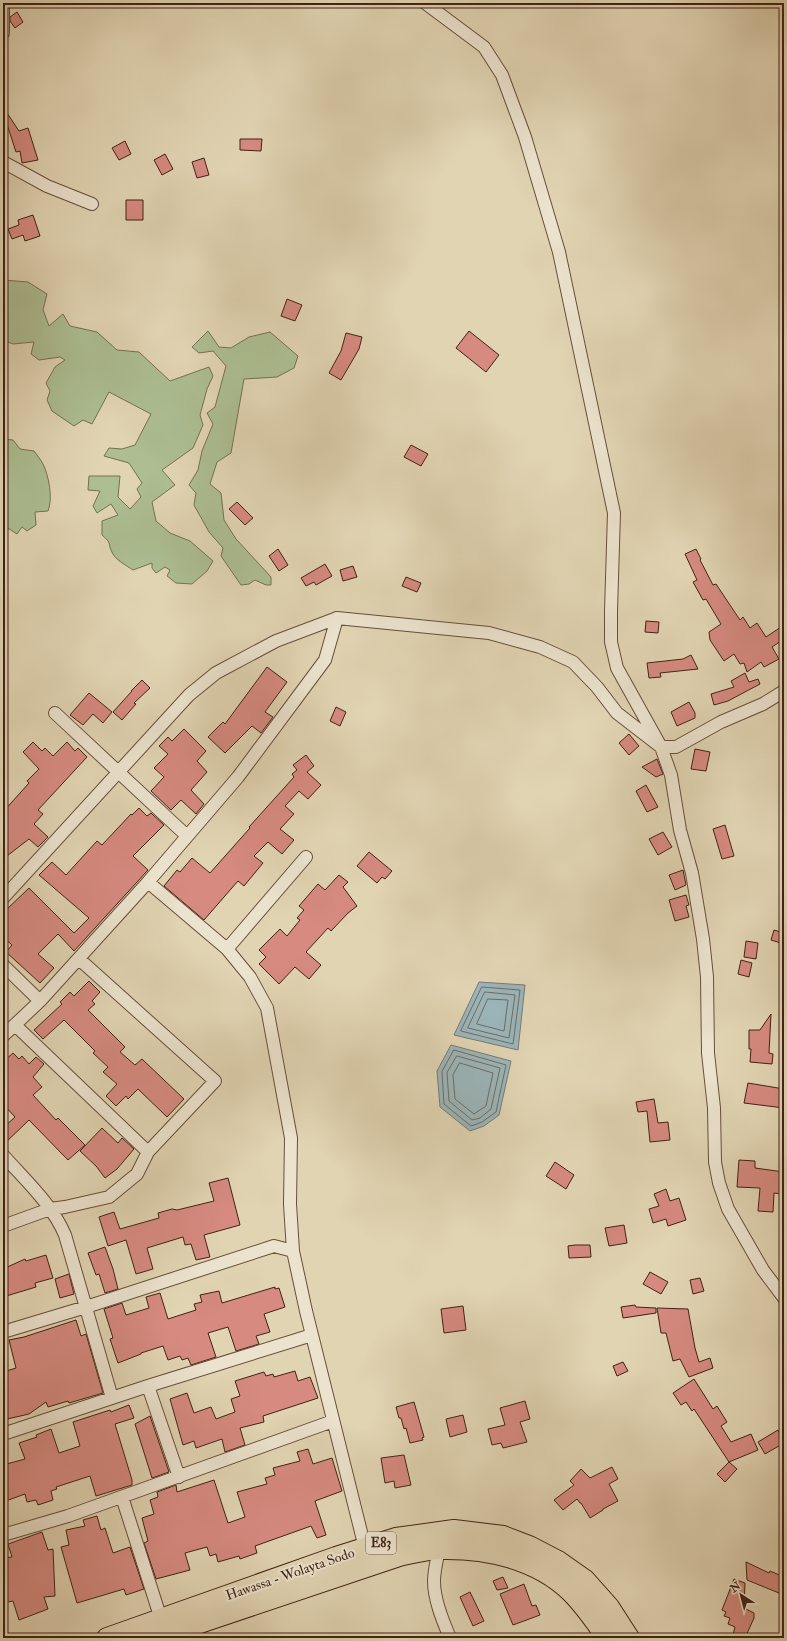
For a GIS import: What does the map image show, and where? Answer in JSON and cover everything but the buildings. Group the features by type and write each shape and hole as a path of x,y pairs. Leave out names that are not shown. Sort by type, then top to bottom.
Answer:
{"main road":[{"name":"Hawassa - Wolayta Sodo","path":"107,1638 160,1633 399,1556 441,1540 454,1530 503,1536 529,1546 558,1561 585,1580 608,1607 629,1638"},
{"name":"Hawassa - Wolayta Sodo","path":"160,1633 365,1548 396,1538 441,1540 475,1550 516,1558 547,1574 571,1592 607,1638"}],"street":[{"path":"425,3 484,47 502,76 525,137 559,252 614,514 610,611 611,642 617,668 661,747 671,775 680,830 692,873 703,939 707,977 708,1053 714,1108 714,1162 719,1183 728,1209 763,1270 784,1298"},
{"path":"3,4 3,33"},
{"path":"3,162 47,186 92,204"},
{"path":"3,1036 40,1002 148,882 238,777 325,660 337,618"},
{"path":"3,898 189,695 216,673 276,641 337,618 489,633 540,647 573,662 597,687 617,713 661,747 676,747 722,722 763,704 784,691"},
{"path":"56,713 187,836"},
{"path":"227,949 306,857"},
{"path":"148,882 227,949 250,977 267,1008 291,1138 290,1204 293,1251 312,1335 365,1548"},
{"path":"3,1226 50,1209 109,1197 137,1174 148,1152 215,1081 79,959"},
{"path":"3,965 40,1002"},
{"path":"15,1025 148,1152"},
{"path":"3,1155 60,1222 112,1398"},
{"path":"3,1332 86,1307 274,1246 293,1251"},
{"path":"3,1434 148,1386 312,1335"},
{"path":"148,1386 179,1477"},
{"path":"3,1535 68,1516 333,1421"},
{"path":"122,1497 160,1633"},
{"path":"441,1540 434,1580 435,1590 444,1623 450,1638"}],"green space":[{"path":"3,280 28,282 47,294 43,310 49,326 63,314 70,326 97,332 117,350 139,352 170,381 209,367 213,376 207,389 200,415 203,425 193,448 162,470 175,485 152,502 156,521 170,533 190,541 213,561 207,571 192,584 176,583 167,576 170,570 165,567 156,573 152,568 152,563 133,570 114,556 108,540 102,535 102,521 118,515 111,504 97,513 93,506 100,491 88,490 89,476 120,476 118,497 130,509 141,497 137,489 142,483 129,463 104,456 109,448 122,449 135,445 151,414 109,392 92,424 83,420 74,426 52,411 47,400 50,391 46,383 55,367 65,360 60,357 39,360 31,354 34,342 13,344 3,340 3,306 7,304 6,298 3,295"},
{"path":"208,331 219,347 231,348 249,337 270,332 298,356 294,368 277,377 244,379 231,453 217,462 210,484 221,493 224,520 236,539 271,577 271,585 266,585 255,580 249,584 241,585 221,556 223,548 209,532 194,505 196,493 189,485 198,470 202,451 213,424 207,413 215,407 226,366 213,351 199,353 192,347"},
{"path":"3,439 13,440 20,449 34,451 45,469 49,481 50,500 48,511 35,512 36,525 27,531 22,527 17,534 3,525"}],"water":[{"path":"479,982 525,985 518,1050 454,1035"},
{"path":"451,1045 511,1061 499,1115 484,1126 470,1131 440,1107 437,1071"}]}
